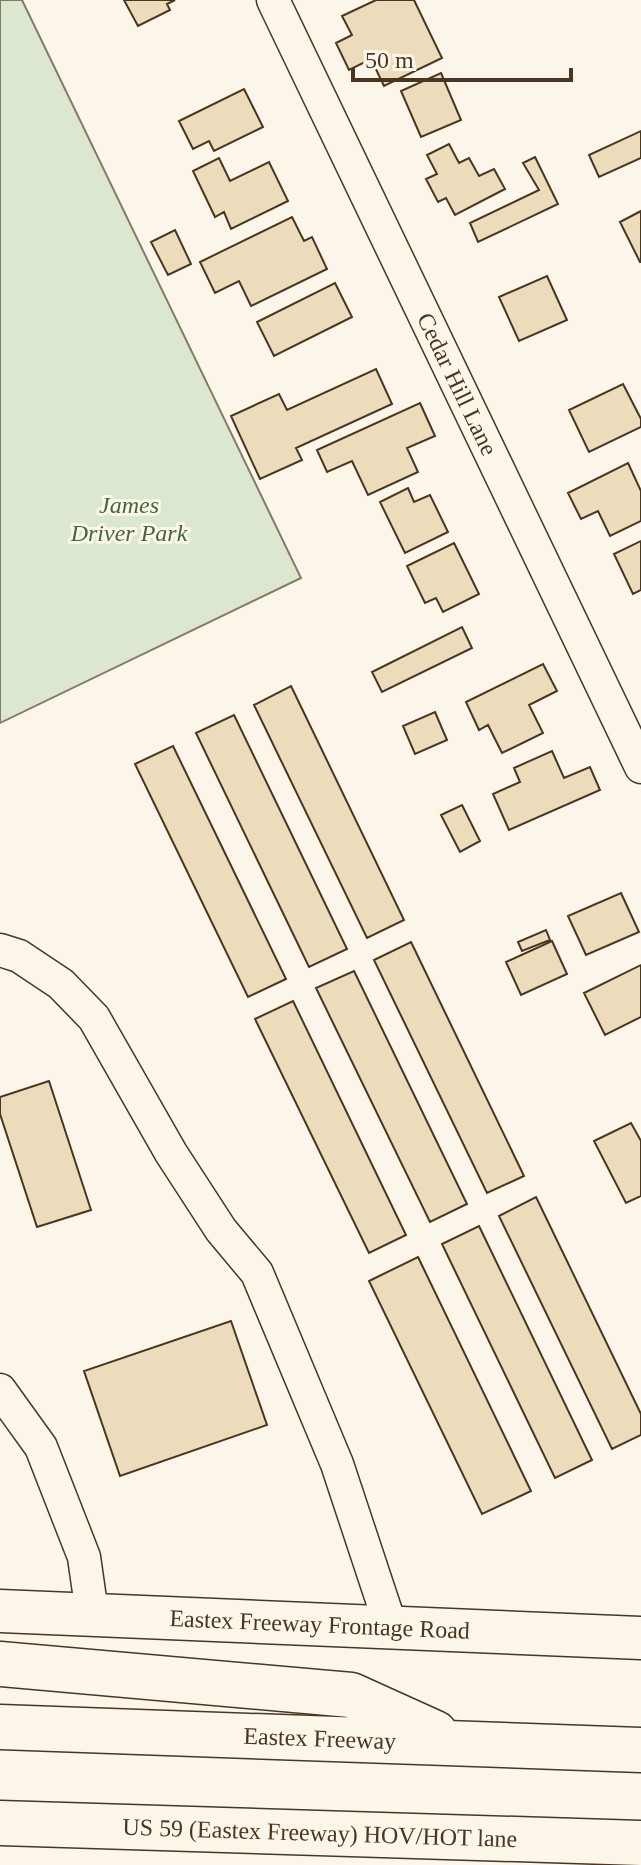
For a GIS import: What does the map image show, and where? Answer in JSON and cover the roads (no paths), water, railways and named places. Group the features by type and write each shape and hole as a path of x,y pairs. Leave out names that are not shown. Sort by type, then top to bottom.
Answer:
{"highway":[{"path":"0,1664 351,1695 455,1742"},
{"name":"Eastex Freeway","path":"0,1727 641,1750"},
{"name":"US 59 (Eastex Freeway) HOV/HOT lane","path":"0,1823 641,1843"}],"main road":[{"name":"Eastex Freeway Frontage Road","path":"0,1611 641,1638"}],"street":[{"name":"Cedar Hill Lane","path":"273,0 639,758"},
{"path":"0,950 19,956 61,984 94,1018 171,1153 221,1230 257,1273 337,1464 391,1627"},
{"path":"0,1390 41,1447 84,1557 92,1613"}],"park label":[{"name":"James Driver Park","path":"129,519"}]}
